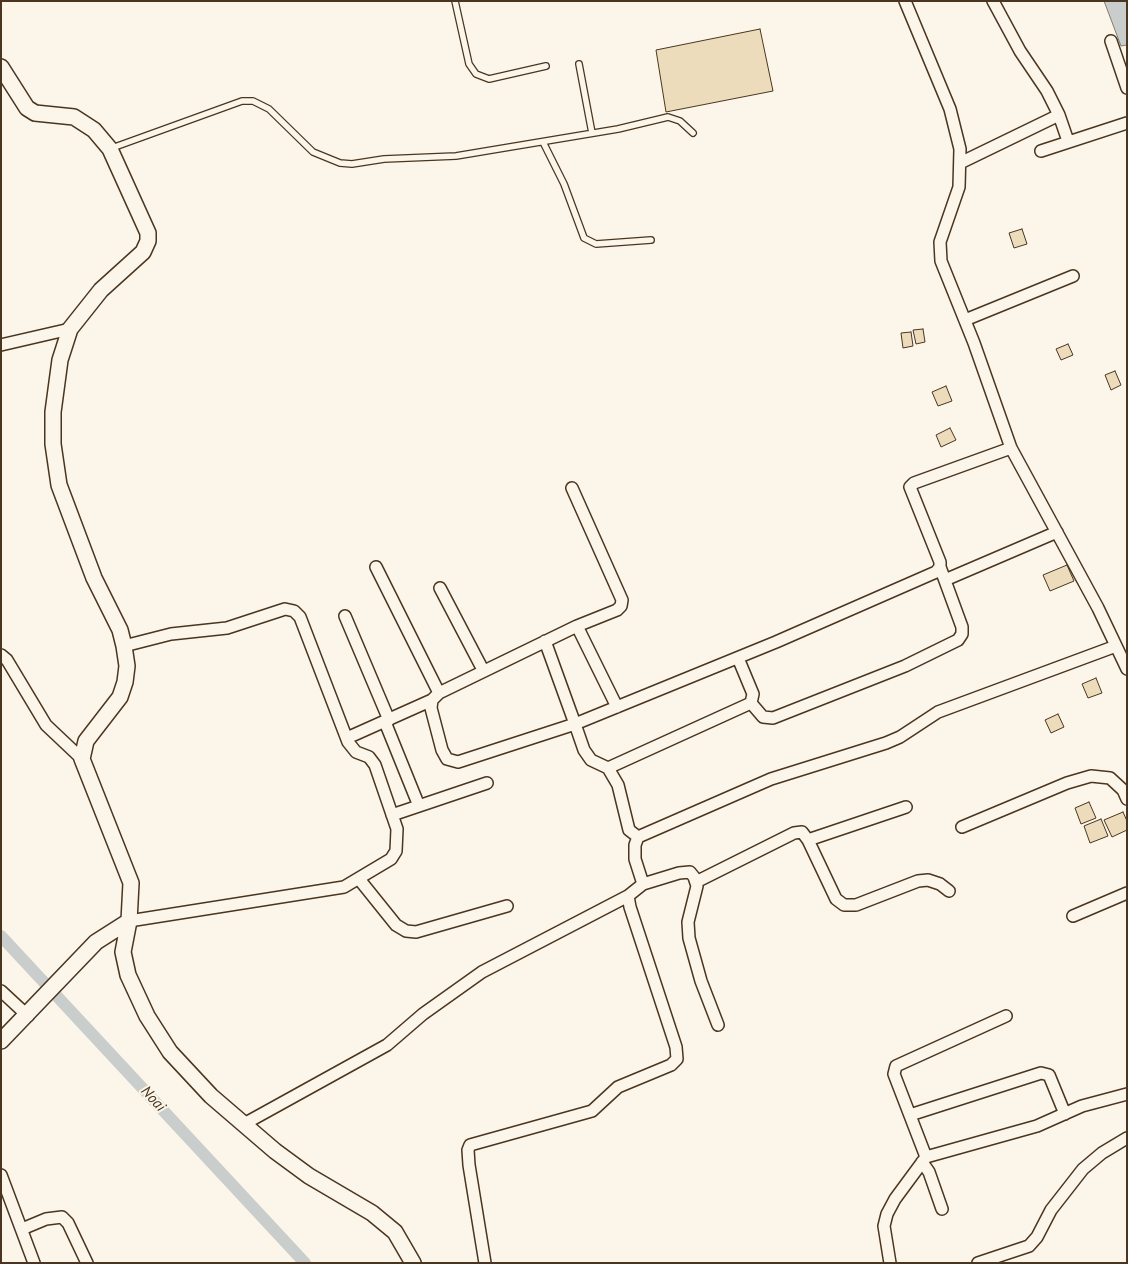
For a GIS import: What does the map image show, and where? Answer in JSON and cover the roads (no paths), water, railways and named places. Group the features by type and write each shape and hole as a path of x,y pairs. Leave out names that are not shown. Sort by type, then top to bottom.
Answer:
{"street":[{"path":"905,1 950,109 956,128 960,163 959,187 939,250 1010,448 1127,669"},
{"path":"993,1 1059,116 1068,141"},
{"path":"1111,41 1127,88"},
{"path":"1,67 27,108 35,113 63,115 86,123 110,149 146,225 148,241 142,252 100,290 70,329 60,360 54,403 54,462 59,485 80,545 120,630 127,666 125,682 120,697 86,741 82,759"},
{"path":"960,163 1059,116"},
{"path":"1041,151 1127,123"},
{"path":"965,320 1073,276"},
{"path":"1,345 70,329"},
{"path":"751,704 762,717 773,718 905,666 951,644 962,634 962,627 940,567 940,562 910,488 914,483 1010,448"},
{"path":"347,738 436,697 483,670 576,626 617,610 621,606 622,600 572,488"},
{"path":"946,580 1056,532"},
{"path":"376,567 436,697 431,708 442,750 447,759 458,762 575,724 898,591 936,572 940,567"},
{"path":"440,588 483,670"},
{"path":"1,1041 30,1013 96,942 129,921 344,887 383,866 396,851 397,829 375,765 369,757 356,752 347,738 300,617 294,611 285,609 227,628 171,634 124,646"},
{"path":"345,616 419,806"},
{"path":"576,626 617,707"},
{"path":"545,641 584,750 591,760 608,768 618,785 629,830 638,837"},
{"path":"643,884 635,859 635,845 638,837 771,780 886,743 900,737 938,712 1116,646"},
{"path":"1,655 7,660 46,725 82,759 132,883 129,921 123,952 128,975 147,1016 170,1052 211,1096 308,1176 372,1212 395,1232 414,1263"},
{"path":"738,658 753,694 751,704"},
{"path":"608,768 751,704"},
{"path":"962,828 1067,783 1090,776 1110,778 1123,790 1127,799"},
{"path":"392,815 487,783"},
{"path":"808,840 906,807"},
{"path":"696,882 794,833 802,832 808,840 836,899 844,905 856,905 918,881 928,880 940,884 949,891"},
{"path":"244,1124 387,1044 423,1014 482,972 628,896 643,884 680,873 690,872 696,882 688,922 689,938 701,981 718,1025"},
{"path":"359,879 396,925 406,931 416,932 506,906"},
{"path":"1074,916 1127,893"},
{"path":"485,1263 469,1164 468,1150 470,1145 592,1111 618,1087 671,1065 677,1059 676,1047 636,928 628,896"},
{"path":"1,991 30,1013"},
{"path":"942,1209 894,1074 896,1066 1006,1016"},
{"path":"910,1115 1041,1073 1049,1075 1065,1114"},
{"path":"890,1263 884,1226 887,1214 894,1199 924,1160 1037,1126 1098,1100 1127,1094"},
{"path":"978,1263 1029,1246 1037,1237 1051,1210 1084,1169 1102,1153 1127,1138"},
{"path":"1,1175 34,1263"},
{"path":"22,1229 46,1219 62,1217 68,1223 86,1263"}],"lane":[{"path":"455,1 468,64 476,74 489,79 546,66"},
{"path":"579,64 592,133"},
{"path":"110,149 242,101 253,100 269,109 314,152 340,163 352,164 384,160 456,156 592,133 668,117 680,121 693,133"},
{"path":"543,142 564,184 584,238 596,244 651,240"}],"waterway":[{"name":"Noai","path":"1,936 305,1263"}]}
